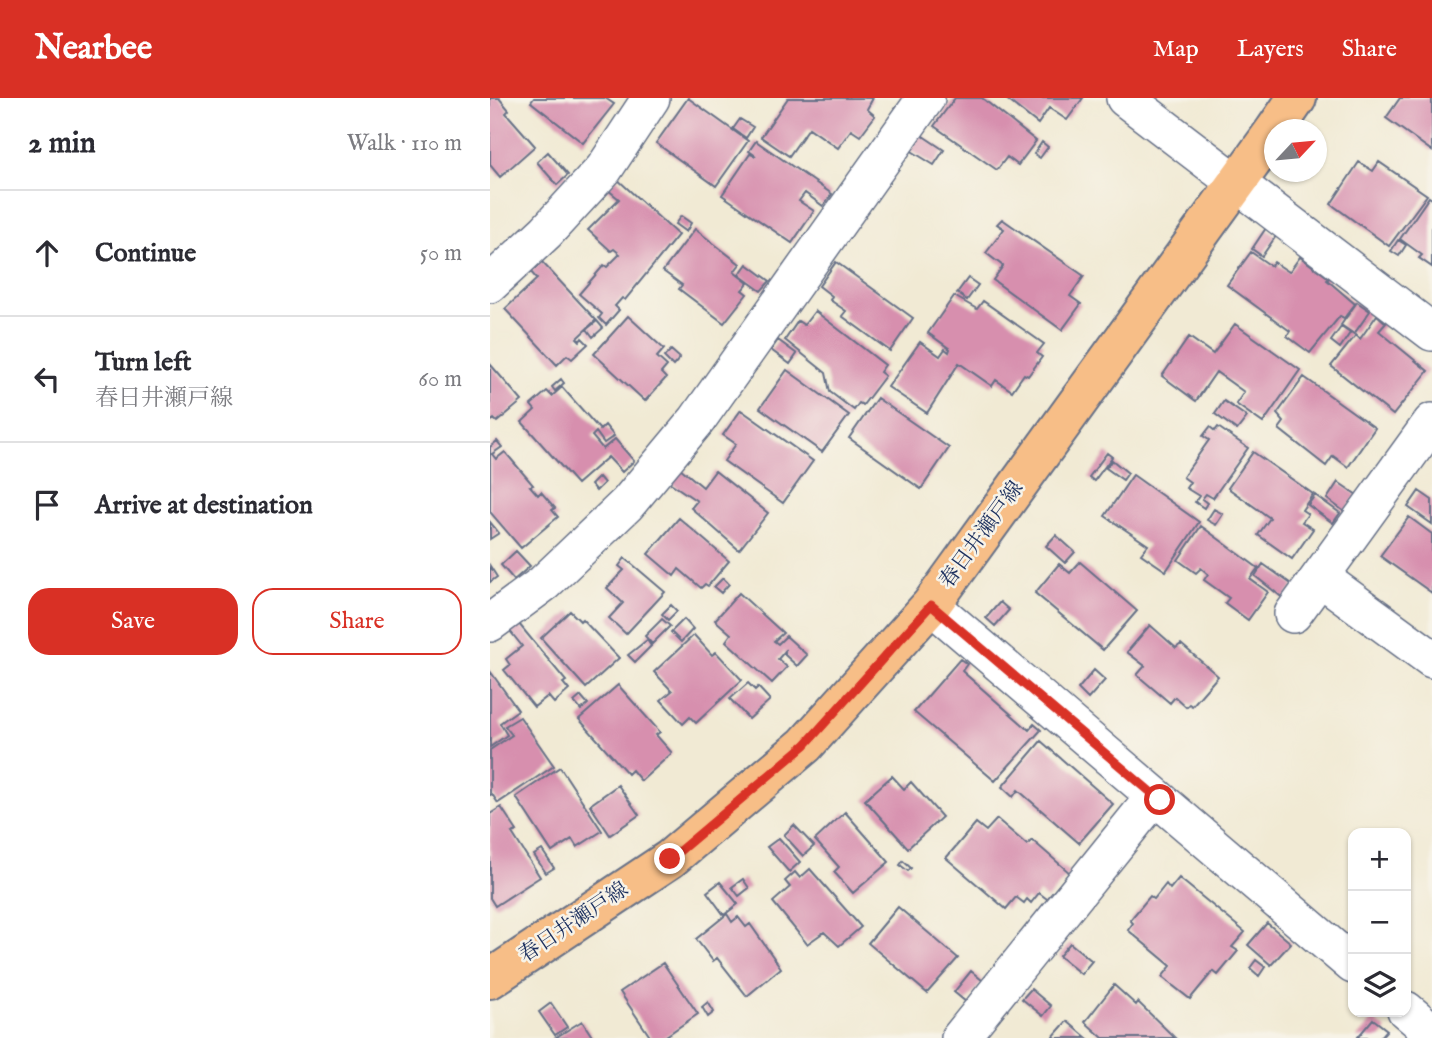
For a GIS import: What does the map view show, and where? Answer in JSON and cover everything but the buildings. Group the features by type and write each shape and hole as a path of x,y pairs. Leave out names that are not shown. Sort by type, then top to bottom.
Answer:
{"main road":[{"name":"春日井瀬戸線","path":"1283,119 1297,98"},
{"name":"春日井瀬戸線","path":"490,979 670,859 794,754 931,605 1264,145"}],"street":[{"path":"490,284 546,232 604,169 651,98"},
{"path":"490,623 544,583 627,504 645,483 705,409 926,98"},
{"path":"1125,98 1432,332"},
{"path":"1293,614 1432,422"},
{"path":"1321,578 1432,659"},
{"path":"931,605 1348,961"},
{"path":"960,1038 1156,796"},
{"path":"1411,1014 1432,1032"}],"route":[{"path":"670,859 805,745 931,605 1160,800"}]}
